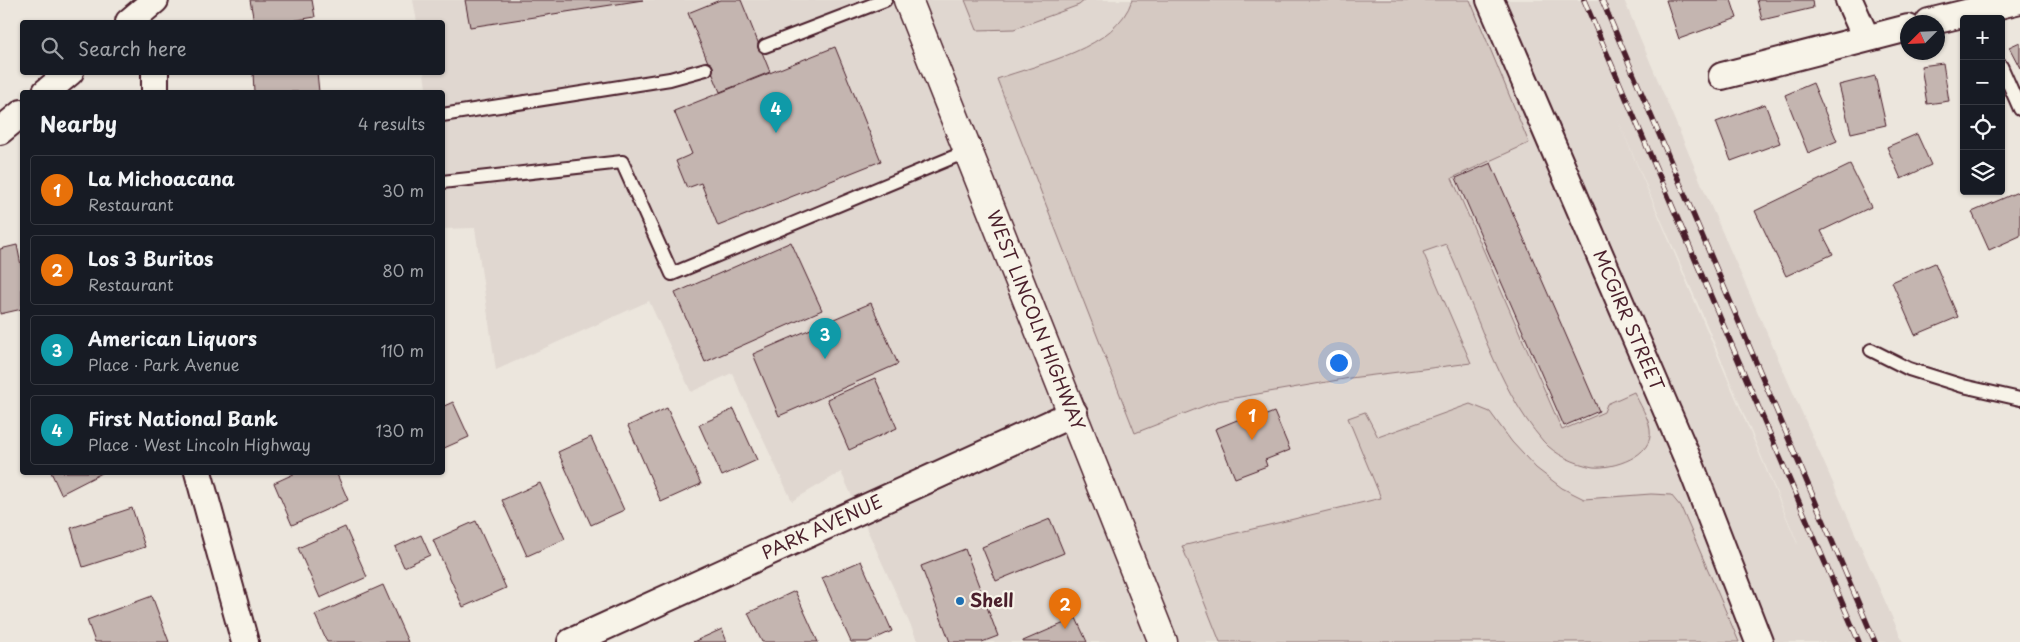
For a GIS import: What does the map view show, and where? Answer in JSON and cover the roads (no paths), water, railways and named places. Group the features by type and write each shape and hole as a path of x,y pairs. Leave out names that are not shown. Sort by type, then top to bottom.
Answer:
{"main road":[{"name":"WEST LINCOLN HIGHWAY","path":"908,0 1074,413 1163,642"}],"street":[{"path":"131,20 156,0"},
{"path":"156,0 156,20"},
{"name":"MCGIRR STREET","path":"1490,0 1692,469 1760,642"},
{"path":"1849,0 1866,38"},
{"path":"1979,15 2020,0"},
{"path":"1945,20 1960,18"},
{"path":"1722,76 1900,30"},
{"path":"48,90 66,75"},
{"path":"155,75 155,90"},
{"path":"0,131 20,115"},
{"name":"PARK AVENUE","path":"571,642 1074,413"},
{"path":"199,475 245,642"}],"lane":[{"path":"765,46 885,0"},
{"path":"445,115 661,80 706,69"},
{"path":"2005,75 2020,109"},
{"path":"445,182 622,162 672,274 968,151"},
{"path":"1871,350 1908,369 1963,386 2020,399"}],"railway":[{"path":"1584,0 1859,642"},
{"path":"1602,0 1875,642"}],"place":[{"name":"First National Bank","path":"776,133"},
{"name":"American Liquors","path":"825,359"},
{"name":"La Michoacana","path":"1252,440"},
{"name":"Shell","path":"960,601"},
{"name":"Los 3 Buritos","path":"1065,629"}]}
